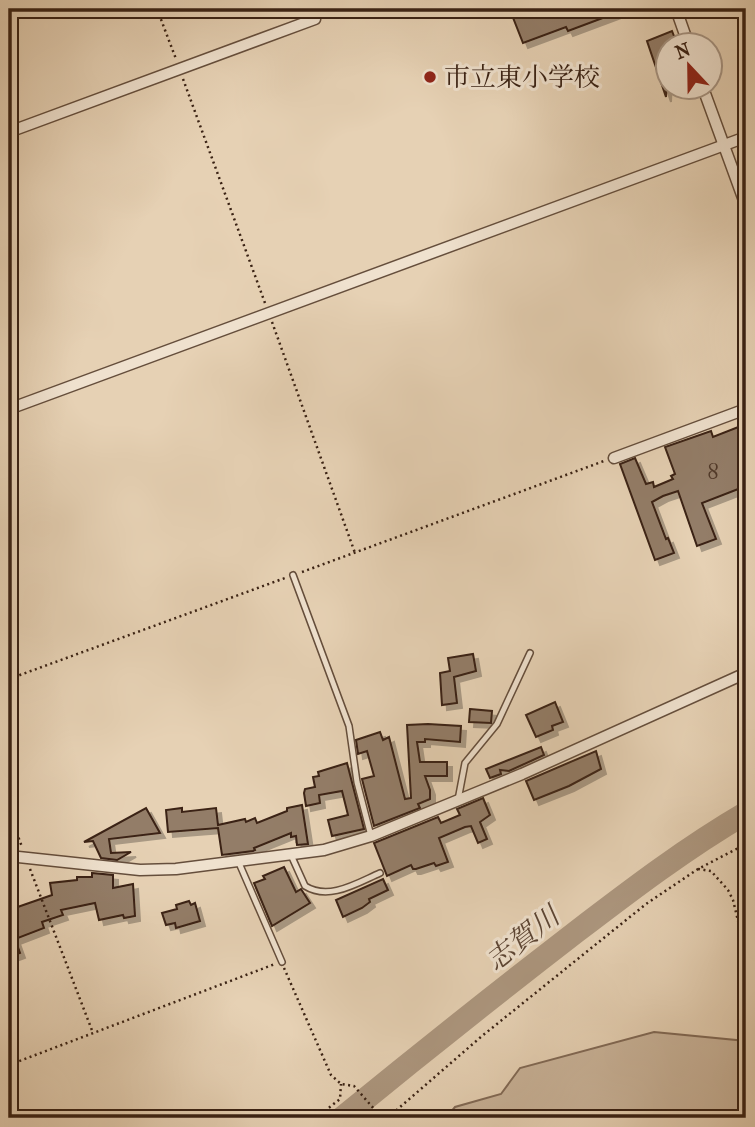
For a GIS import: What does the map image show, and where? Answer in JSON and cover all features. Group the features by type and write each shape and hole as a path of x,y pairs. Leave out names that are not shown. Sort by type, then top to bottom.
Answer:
{"street":[{"path":"9,132 316,19 312,9"},
{"path":"676,9 684,32"},
{"path":"709,102 746,206"},
{"path":"9,408 746,137"},
{"path":"614,458 746,409"},
{"path":"9,856 139,870 239,863 324,850 371,836 458,800 746,673"}],"lane":[{"path":"293,575 349,726 357,782 371,836"},
{"path":"458,800 465,763 497,724 530,653"},
{"path":"291,855 304,886 323,893 343,889 380,873"},
{"path":"239,863 282,962"}],"path":[{"path":"158,9 355,553"},
{"path":"9,679 614,458"},
{"path":"9,812 93,1033"},
{"path":"341,1084 349,1084 358,1089 384,1118 646,904 698,869 746,844"},
{"path":"698,869 711,871 728,890 746,954"},
{"path":"9,1065 282,962 327,1068 341,1084 340,1099 316,1118"}],"shaded area":[{"path":"654,1032 746,1041 746,1118 446,1118 455,1107 501,1094 520,1068"}],"building":[{"path":"518,9 624,10 568,31 566,27 523,43 512,15 519,12"},
{"path":"654,38 654,62 647,41"},
{"path":"746,424 746,486 702,503 716,539 697,546 678,491 663,496 652,502 674,553 655,560 620,464 635,458 646,484 653,482 654,487 673,479 671,476 675,474 665,447 711,431 713,437"},
{"path":"473,654 476,671 454,677 457,703 442,705 440,673 450,671 448,658"},
{"path":"555,702 563,722 552,726 553,730 536,737 526,715"},
{"path":"470,709 492,711 491,723 469,722"},
{"path":"407,725 461,726 460,742 425,739 425,742 417,742 420,762 447,762 447,776 425,776 430,799 418,804 420,808 374,826 362,779 374,776 367,751 358,754 356,740 380,732 383,740 389,737 405,799 411,798"},
{"path":"541,747 544,755 509,771 500,770 501,774 490,778 486,769"},
{"path":"596,751 601,769 534,800 526,781"},
{"path":"347,763 364,829 332,836 328,820 348,815 342,791 319,795 320,803 306,806 304,793 305,789 315,787 313,777 319,776 318,772"},
{"path":"483,798 490,815 480,822 487,839 478,843 471,826 465,827 439,838 448,862 416,869 411,865 387,876 374,843 438,817 441,823 460,815 457,809"},
{"path":"302,805 308,844 297,845 296,836 291,837 291,833 254,848 253,851 222,855 218,828 168,832 166,810 182,808 182,812 216,808 218,825 245,819 246,822 255,818 257,823 287,811 287,808"},
{"path":"146,808 160,833 109,839 111,853 131,852 117,860 101,858 93,841 84,842"},
{"path":"284,867 296,892 301,889 310,903 272,926 254,883"},
{"path":"92,873 113,875 113,888 133,884 135,916 124,918 123,915 99,920 95,903 61,910 63,915 42,922 44,928 15,939 20,953 9,957 9,910 52,895 50,883 77,880 77,877 92,877"},
{"path":"383,879 388,890 343,917 336,900"},
{"path":"189,901 191,905 195,903 200,921 176,928 175,923 166,925 162,913 177,909 176,905"}],"waterway":[{"name":"志賀川","path":"342,1118 617,901 680,855 746,813"}],"place":[{"name":"市立東小学校","path":"430,77"}]}
